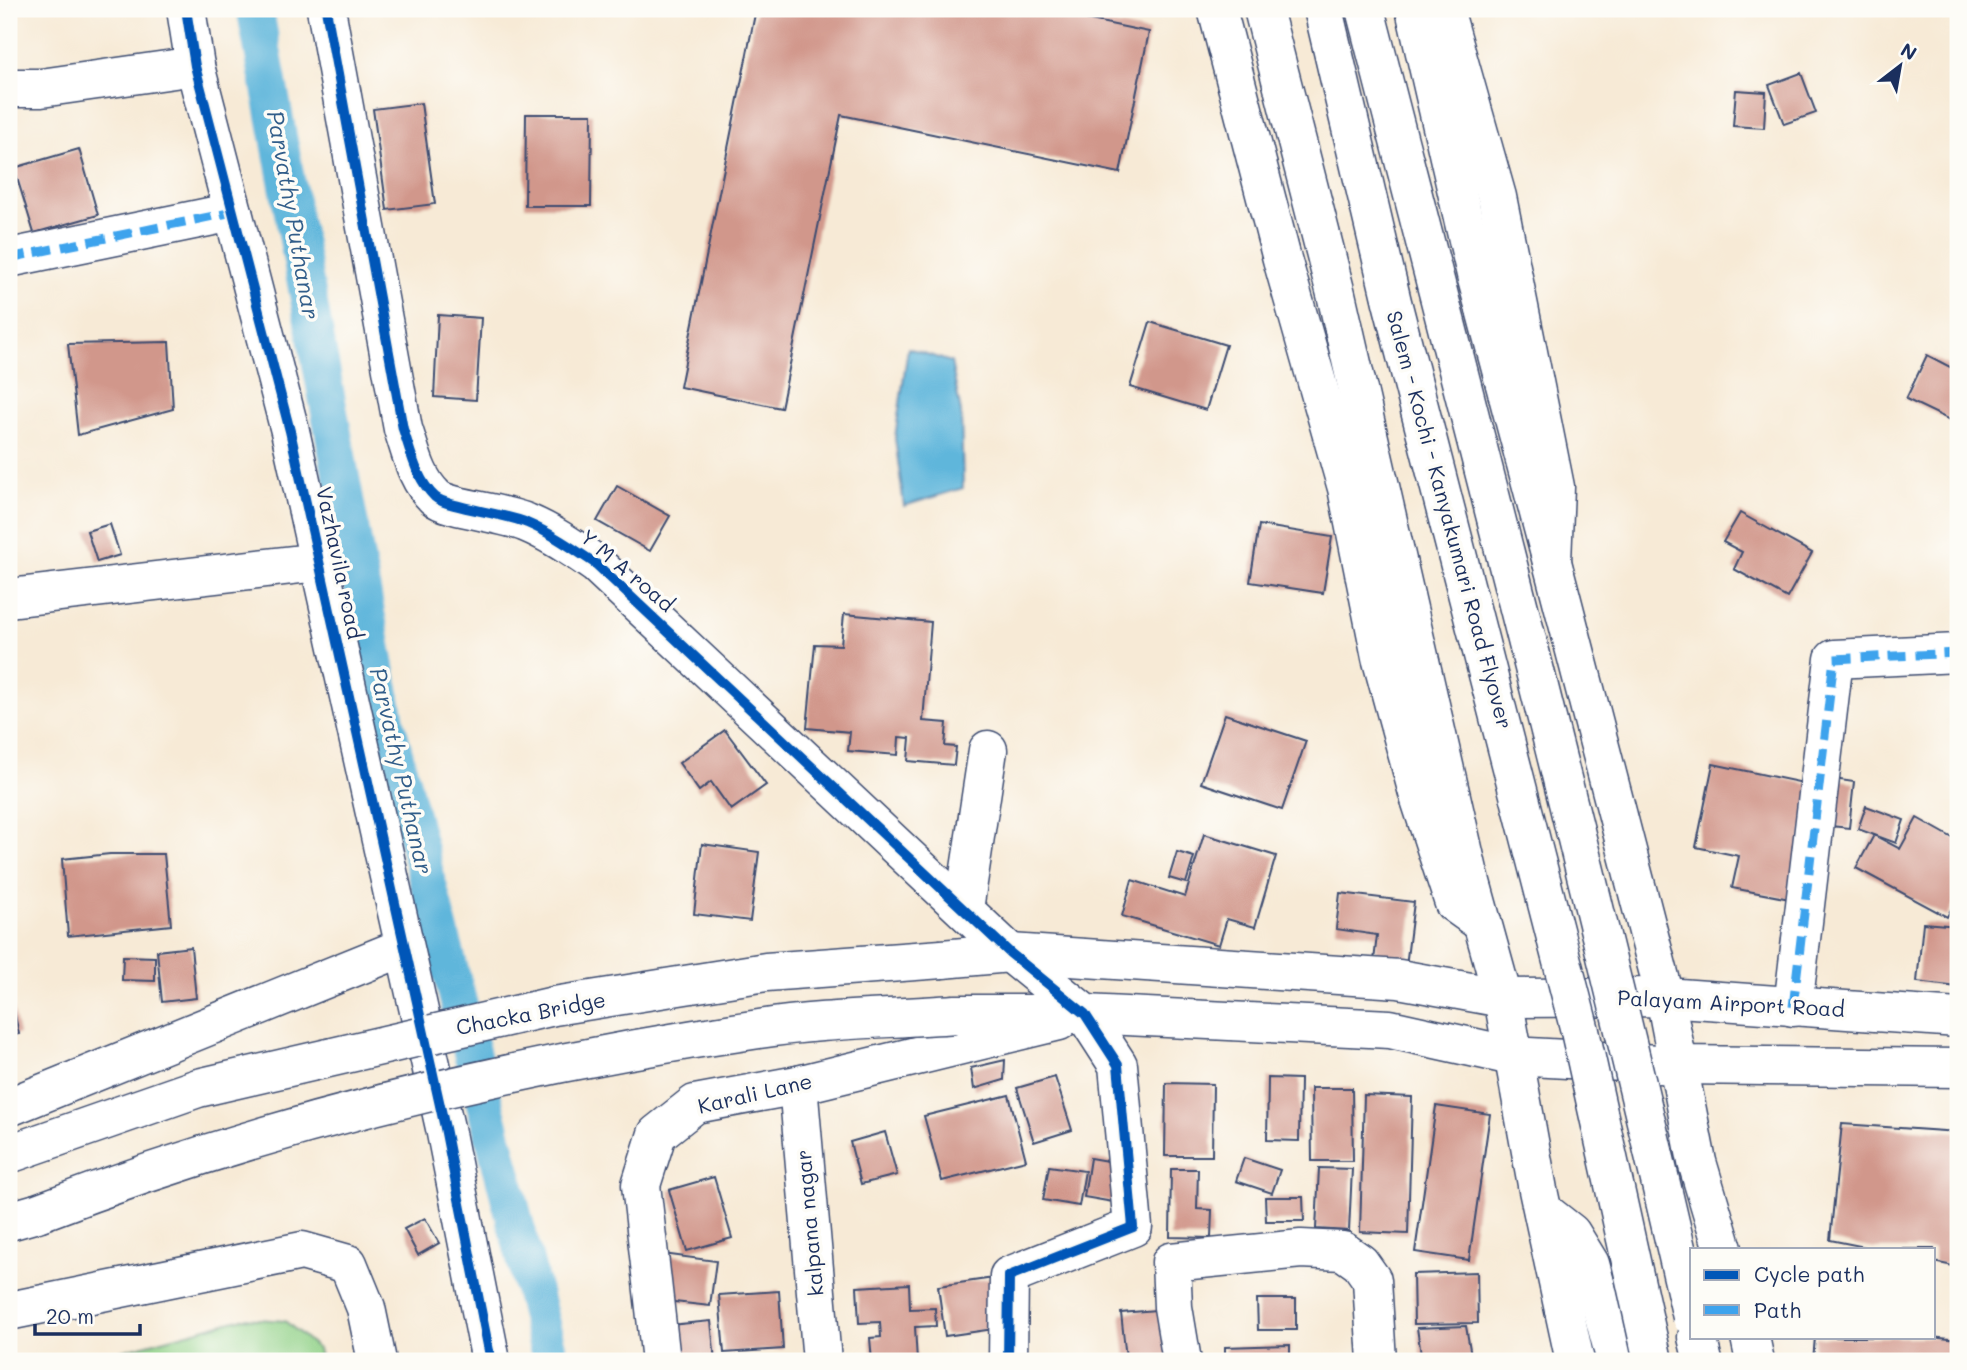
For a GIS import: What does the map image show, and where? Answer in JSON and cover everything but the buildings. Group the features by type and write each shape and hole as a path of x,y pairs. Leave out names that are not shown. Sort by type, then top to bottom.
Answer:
{"main road":[{"name":"Vazhavila road","path":"186,9 195,66 290,431 445,1128 491,1361"},
{"name":"Y M A road","path":"326,9 403,429 417,472 434,496 446,504 480,509 526,522 596,564 1010,953 1086,1014 1118,1065 1133,1227"},
{"path":"1217,9 1282,259 1347,488 1381,657 1418,793 1454,903 1482,923"},
{"path":"1263,9 1336,294 1482,923 1503,998 1512,1056 1575,1361"},
{"name":"Salem - Kochi - Kanyakumari Road Flyover","path":"1323,9 1392,302 1580,1031 1653,1361"},
{"name":"Salem - Kochi - Kanyakumari Road Flyover","path":"1365,9 1510,567 1623,1020 1690,1308"},
{"path":"1415,9 1477,279 1665,997 1697,1163 1723,1248"},
{"path":"1444,9 1497,197 1555,486 1552,562"},
{"path":"9,88 41,88 195,66"},
{"path":"9,258 233,212"},
{"path":"9,598 319,562"},
{"path":"1793,1007 1834,659 1958,653"},
{"path":"964,909 988,750"},
{"path":"9,1107 404,947"},
{"name":"Palayam Airport Road","path":"1010,953 1399,979 1503,998 1665,997 1958,1018"},
{"name":"Chacka Bridge","path":"9,1154 198,1087 554,1006 766,972 1010,953"},
{"path":"23,1217 135,1175 349,1111 534,1069 762,1028 955,1014 1086,1014 1390,1028 1512,1056 1678,1065 1958,1068"},
{"name":"Karali Lane","path":"661,1361 641,1185 657,1134 695,1104 798,1085 1086,1014"},
{"name":"kalpana nagar","path":"798,1085 822,1361"},
{"path":"1543,1211 1571,1233 1590,1264 1616,1361"},
{"path":"1008,1361 1009,1276 1133,1227 1140,1247 1154,1261 1171,1262 1301,1249 1343,1251 1360,1263 1372,1280 1377,1361"},
{"path":"9,1311 302,1251 348,1264 366,1308 377,1361"},
{"path":"1171,1262 1173,1307 1182,1361"},
{"path":"1697,1338 1703,1361"},
{"path":"1750,1338 1755,1361"}],"green space":[{"path":"243,1318 285,1321 318,1349 321,1361 85,1361"}],"water":[{"path":"908,348 951,362 961,412 963,488 904,506 895,438"}],"waterway":[{"name":"Parvathy Puthanar","path":"255,9 387,724 551,1361"}],"marked path":[{"path":"9,258 233,212"},
{"path":"1793,1007 1834,659 1958,653"}],"cycle path":[{"path":"186,9 195,66 290,431 445,1128 491,1361"},
{"path":"326,9 403,429 415,465 428,490 441,501 527,523 554,536 596,564 1010,953 1085,1014 1118,1065 1133,1227 1009,1276 1008,1361"}]}
